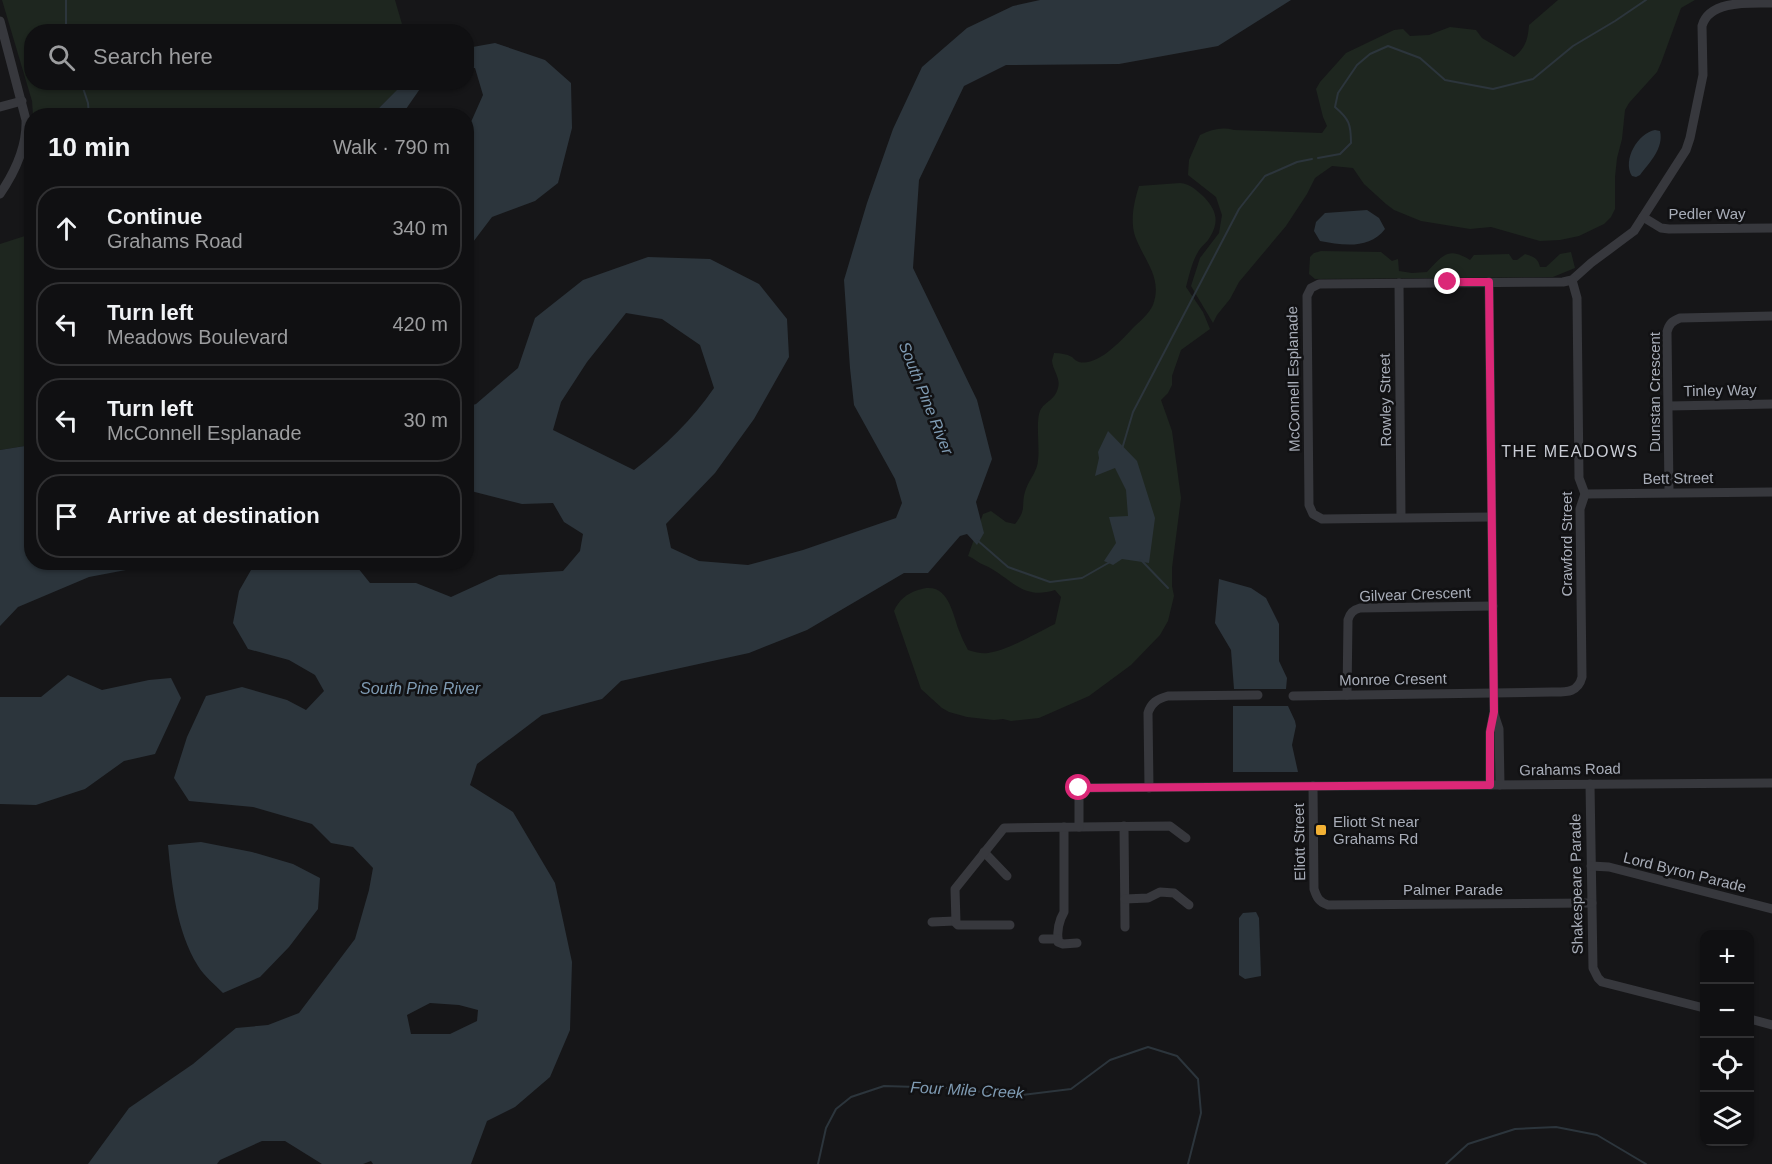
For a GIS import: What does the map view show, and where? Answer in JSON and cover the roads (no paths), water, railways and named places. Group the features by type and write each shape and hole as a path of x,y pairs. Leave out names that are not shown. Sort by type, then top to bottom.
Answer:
{"street":[{"path":"1572,280 1591,262 1629,236 1686,150 1703,75 1702,26 1704,18 1727,3 1772,3"},
{"path":"0,21 24,109"},
{"path":"0,107 22,101"},
{"path":"0,194 18,161 24,142"},
{"name":"Pedler Way","path":"1643,218 1661,228 1670,230 1772,228"},
{"name":"McConnell Esplanade","path":"1491,516 1322,519 1317,518 1310,510 1307,296 1311,288 1319,284 1563,282 1572,280"},
{"name":"Crawford Street","path":"1493,693 1570,692 1580,684 1582,677 1580,509 1585,495 1579,478 1577,298 1572,280"},
{"path":"1489,282 1493,693 1494,712 1499,729 1500,785"},
{"name":"Rowley Street","path":"1399,283 1401,517"},
{"name":"Dunstan Crescent","path":"1669,492 1667,332 1671,322 1680,318 1772,316"},
{"name":"Tinley Way","path":"1669,406 1772,404"},
{"name":"Bett Street","path":"1585,495 1772,492"},
{"name":"Gilvear Crescent","path":"1347,695 1348,620 1355,609 1493,606"},
{"name":"Monroe Cresent","path":"1293,696 1493,693"},
{"path":"1149,788 1148,713 1153,703 1168,696 1258,695"},
{"path":"1490,785 1490,732 1494,712"},
{"name":"Grahams Road","path":"1079,827 1079,788 1772,783"},
{"name":"Shakespeare Parade","path":"1590,784 1593,968 1602,982 1700,1007"},
{"name":"Eliott Street","path":"1313,786 1314,889 1317,898"},
{"path":"1124,826 1125,927"},
{"path":"1010,925 958,925 955,921 956,889 1004,828 1170,826 1186,838"},
{"path":"1064,827 1064,912 1058,920 1058,942 1063,944 1077,942"},
{"path":"984,852 1007,876"},
{"name":"Lord Byron Parade","path":"1591,866 1609,867 1772,909"},
{"path":"1125,899 1148,898 1160,892 1174,893 1189,905"},
{"name":"Palmer Parade","path":"1317,898 1328,905 1592,903"},
{"path":"932,922 955,921"},
{"path":"1043,939 1058,939"},
{"path":"1754,1020 1772,1025"}],"water":[{"name":"South Pine River","path":"1040,0 1291,0 1218,46 1119,64 1006,65 964,86 919,180 913,268 977,400 992,459 976,502 984,533 977,545 967,534 960,536 928,573 904,573 807,630 749,653 621,681 602,699 542,715 477,764 470,785 513,812 555,883 572,962 570,1030 550,1077 515,1107 487,1121 471,1164 373,1164 371,1161 363,1164 322,1164 285,1141 262,1141 220,1160 217,1164 88,1164 129,1108 193,1064 236,1028 268,1025 299,1013 355,939 369,890 373,868 353,847 331,843 312,824 253,807 189,801 174,778 187,737 206,696 242,687 287,700 306,710 324,691 315,675 289,660 248,649 233,623 239,591 251,570 360,570 370,583 416,583 451,597 499,575 563,571 580,551 583,534 564,522 553,503 522,504 474,492 474,405 518,368 535,318 583,280 648,257 710,259 759,284 787,319 789,357 754,419 715,473 666,524 671,548 699,561 748,565 803,550 896,518 902,503 895,479 854,405 844,280 867,203 893,129 922,67 967,28 1013,6","holes":["626,313 662,319 700,345 714,388 677,432 634,470 553,430 561,402 587,362","430,1003 459,1005 478,1010 477,1021 450,1034 411,1034 407,1015"]},
{"path":"495,43 545,60 571,83 572,128 558,183 535,201 492,217 474,241 474,115 483,95 474,68 474,47"},
{"path":"397,90 419,90 407,108 379,108"},
{"path":"1655,130 1660,131 1661,137 1658,149 1640,175 1632,176 1629,162 1633,148 1643,136"},
{"path":"1367,210 1379,218 1385,229 1371,240 1355,244 1320,241 1314,231 1316,222 1325,213"},
{"path":"1108,431 1137,461 1155,518 1149,563 1122,559 1113,565 1104,561 1116,543 1109,517 1128,516 1126,490 1115,468 1095,476 1098,452"},
{"path":"24,446 24,570 126,570 89,577 18,607 0,626 0,450"},
{"path":"1219,579 1251,588 1266,598 1279,624 1279,661 1287,678 1286,689 1234,689 1231,650 1215,623"},
{"path":"68,675 102,690 171,678 181,698 155,754 124,761 85,789 36,805 0,804 0,697 41,697"},
{"path":"1233,706 1288,706 1296,726 1292,745 1298,772 1233,772"},
{"path":"201,842 252,852 293,864 320,878 318,909 289,947 260,977 223,993 203,973 191,952 180,923 173,892 168,845"},
{"path":"1256,912 1259,918 1261,976 1245,979 1239,975 1239,918 1243,913"}],"waterway":[{"path":"66,0 66,24"},
{"path":"1318,158 1340,154 1351,143 1348,122 1335,107 1338,93 1357,65 1370,54 1388,46 1420,58 1445,80 1493,89 1533,79 1573,46 1646,0"},
{"path":"84,90 88,108"},
{"path":"1122,449 1133,412 1239,209 1265,176 1297,162 1312,159"},
{"path":"977,540 1008,567 1050,582 1082,578 1110,562"},
{"path":"1141,560 1168,588"},
{"name":"Four Mile Creek","path":"818,1164 826,1128 836,1109 851,1097 884,1086 951,1088 1014,1096 1071,1089 1110,1060 1148,1047 1177,1056 1198,1079 1201,1113 1188,1164"},
{"name":"Four Mile Creek","path":"1446,1164 1468,1144 1515,1129 1556,1127 1597,1135 1646,1164"}],"place":[{"name":"Eliott St near Grahams Rd","path":"1321,830"}],"district":[{"name":"THE MEADOWS","path":"1570,451"}]}
